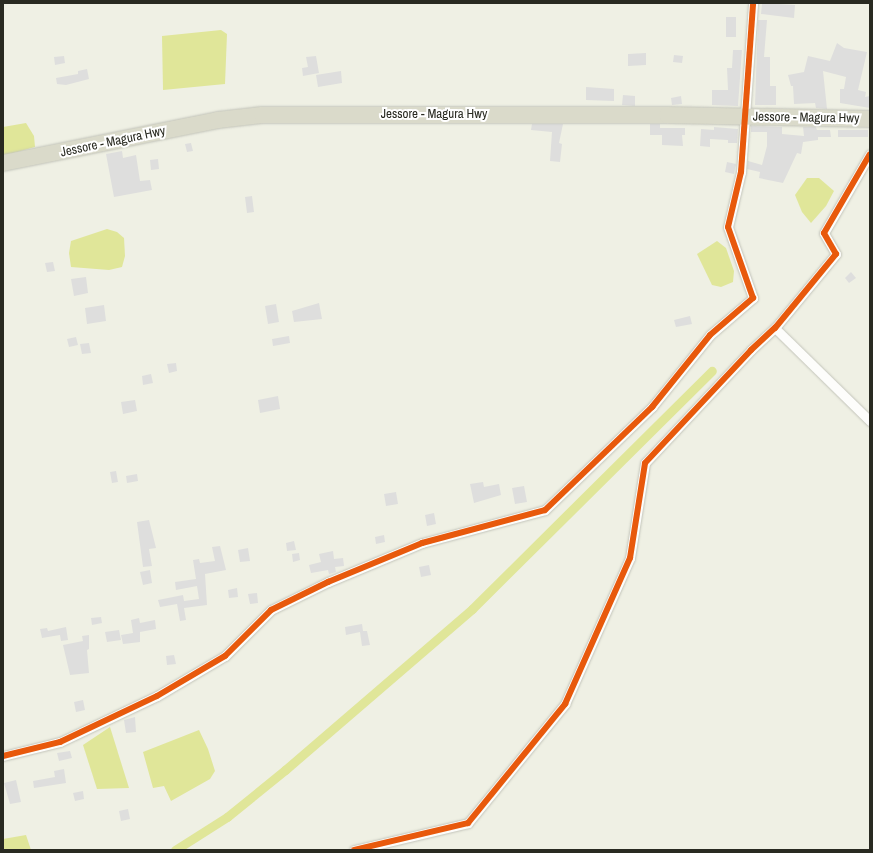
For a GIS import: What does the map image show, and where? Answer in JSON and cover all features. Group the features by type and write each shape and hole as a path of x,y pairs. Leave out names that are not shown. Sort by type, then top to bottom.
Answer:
{"highway":[{"name":"Jessore - Magura Hwy","path":"3,163 218,120 262,115 744,116 870,119"}],"street":[{"path":"3,756 60,742 158,696 225,656 272,610 328,582 422,543 545,510 652,407 710,336 753,298 728,227 741,172 752,3"},
{"path":"354,850 468,823 565,704 630,558 645,463 750,350 775,328 836,254 824,233 870,154"},
{"path":"775,328 870,421"}],"shaded area":[{"path":"221,30 227,34 225,84 163,90 162,36"},
{"path":"26,123 34,136 35,147 3,156 3,127"},
{"path":"807,178 819,178 834,191 826,206 811,223 802,212 795,195"},
{"path":"107,229 117,232 124,238 125,256 122,267 109,270 71,267 69,253 71,241"},
{"path":"717,241 726,248 734,271 733,282 721,287 712,285 697,254"},
{"path":"110,727 129,788 97,789 83,745"},
{"path":"199,730 208,749 215,771 210,779 171,801 164,786 153,788 143,752"},
{"path":"26,835 31,850 3,850 3,839"}],"building":[{"path":"762,3 795,5 794,18 761,14"},
{"path":"726,17 736,17 736,37 726,37"},
{"path":"758,20 767,20 764,57 770,57 770,86 776,86 776,105 755,105"},
{"path":"837,43 844,48 867,52 858,90 866,92 865,97 870,96 870,108 840,103 840,89 844,89 846,77 823,71 827,109 816,108 815,103 794,104 793,86 791,86 788,75 804,72 808,56 830,61"},
{"path":"733,50 742,50 738,106 712,105 712,90 728,90 727,68 732,68"},
{"path":"646,53 646,65 628,66 628,54"},
{"path":"674,55 683,56 682,63 673,62"},
{"path":"64,56 65,63 55,65 54,57"},
{"path":"316,56 319,73 303,76 302,68 308,67 306,57"},
{"path":"87,69 89,79 66,85 57,84 56,78 78,74 78,71"},
{"path":"341,71 342,83 318,87 316,75"},
{"path":"586,87 614,89 614,101 586,100"},
{"path":"623,95 635,96 635,106 622,105"},
{"path":"681,96 682,104 672,105 671,98"},
{"path":"532,124 563,124 559,143 562,144 560,162 550,161 552,132 531,130"},
{"path":"650,124 660,124 660,128 685,128 685,135 682,135 683,146 662,145 662,135 650,135"},
{"path":"751,126 782,127 782,134 804,136 803,127 816,127 817,130 830,130 831,137 818,137 818,140 803,142 801,154 797,153 783,183 759,178 760,172 747,169 748,161 762,165 767,146 767,132 751,132"},
{"path":"714,127 738,129 737,143 728,143 728,140 710,139 710,147 700,146 701,129 714,130"},
{"path":"838,130 868,130 868,137 838,137"},
{"path":"191,143 193,151 187,152 185,144"},
{"path":"122,151 123,158 136,155 140,181 150,180 152,190 114,197 106,154"},
{"path":"158,159 159,169 151,170 150,160"},
{"path":"727,162 736,164 734,174 725,172"},
{"path":"252,196 254,212 247,213 245,197"},
{"path":"53,262 55,271 47,272 45,263"},
{"path":"851,272 856,278 849,283 845,278"},
{"path":"86,277 88,293 74,296 71,279"},
{"path":"319,303 322,319 294,322 292,311"},
{"path":"276,304 279,322 268,324 265,306"},
{"path":"104,305 106,321 87,324 85,308"},
{"path":"690,316 692,324 676,327 674,320"},
{"path":"289,336 290,343 273,346 272,339"},
{"path":"76,337 78,345 69,347 67,339"},
{"path":"89,343 91,353 82,354 80,344"},
{"path":"176,363 177,371 169,373 167,364"},
{"path":"151,374 153,383 143,385 142,376"},
{"path":"278,396 280,409 260,413 258,400"},
{"path":"135,400 137,411 123,414 121,402"},
{"path":"116,471 118,482 112,483 110,472"},
{"path":"137,474 138,481 127,483 126,476"},
{"path":"483,482 484,487 499,484 501,495 474,503 470,484"},
{"path":"524,486 527,502 515,504 512,488"},
{"path":"396,492 398,504 386,506 384,494"},
{"path":"434,513 436,524 427,526 425,515"},
{"path":"149,520 156,548 149,549 152,566 143,567 137,522"},
{"path":"384,535 385,542 376,544 375,537"},
{"path":"294,541 296,550 287,551 286,543"},
{"path":"220,546 226,570 205,574 207,605 184,608 186,620 180,621 177,604 160,607 158,600 183,595 184,601 199,599 197,586 176,590 175,582 196,579 193,560 199,559 200,563 215,561 212,547"},
{"path":"248,548 250,561 240,562 238,550"},
{"path":"333,551 334,559 343,558 344,566 335,567 336,572 329,574 328,570 311,573 309,565 321,562 319,554"},
{"path":"299,553 300,560 293,562 292,554"},
{"path":"429,565 431,575 421,577 419,567"},
{"path":"150,570 152,583 143,585 140,572"},
{"path":"237,588 238,597 229,598 228,590"},
{"path":"257,593 258,603 250,604 248,594"},
{"path":"101,617 102,623 92,625 91,618"},
{"path":"139,618 140,623 155,620 156,629 140,632 140,642 123,644 121,635 133,633 131,620"},
{"path":"362,624 363,631 367,631 370,645 362,646 360,632 346,635 345,627"},
{"path":"66,627 68,640 61,641 60,635 42,638 40,629 47,628 48,631"},
{"path":"119,630 121,640 107,642 105,632"},
{"path":"89,635 89,649 87,650 89,673 70,675 63,645 83,641 82,636"},
{"path":"174,655 176,664 167,665 166,656"},
{"path":"83,700 85,710 76,712 74,702"},
{"path":"135,717 136,732 126,733 124,720"},
{"path":"70,751 72,758 59,761 57,753"},
{"path":"64,769 66,783 34,788 33,781 55,777 54,771"},
{"path":"16,780 21,802 10,804 4,783"},
{"path":"83,791 84,799 75,801 73,793"},
{"path":"128,809 130,819 121,821 119,811"}],"waterway":[{"path":"175,850 227,817 285,770 472,609 712,371"}],"cycle path":[{"path":"3,756 60,742 157,696 225,656 271,610 328,582 422,543 545,510 652,407 710,335 753,298 728,227 741,172 753,3"},
{"path":"354,850 468,823 565,704 630,558 645,463 751,350 775,328 836,254 824,233 870,154"}]}
